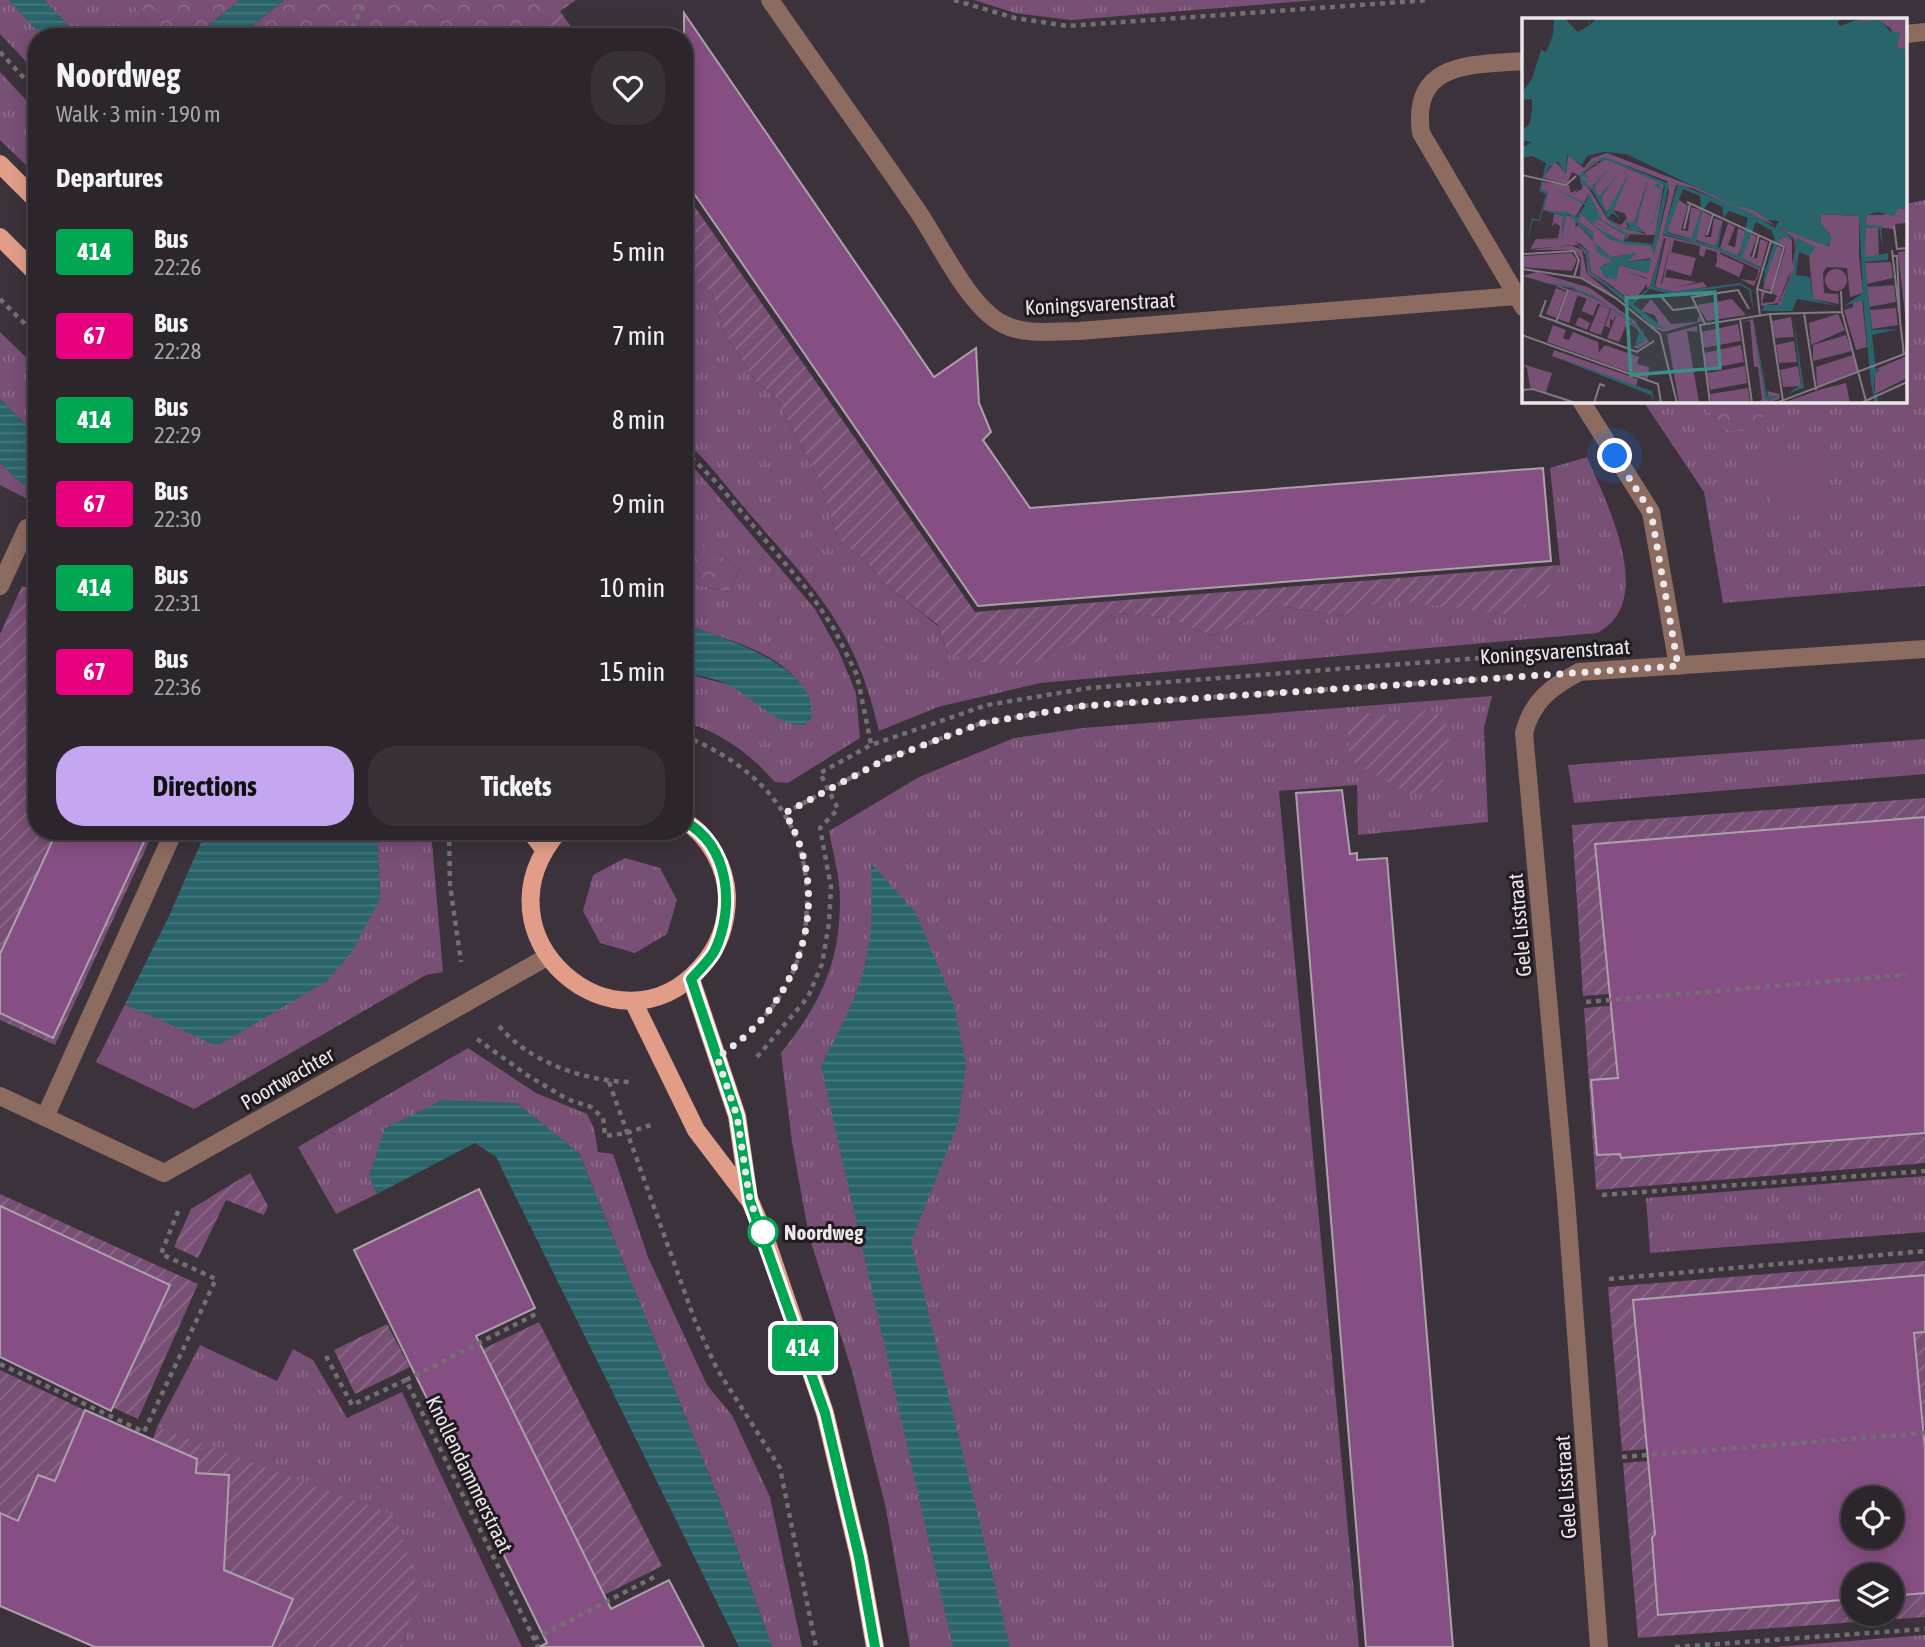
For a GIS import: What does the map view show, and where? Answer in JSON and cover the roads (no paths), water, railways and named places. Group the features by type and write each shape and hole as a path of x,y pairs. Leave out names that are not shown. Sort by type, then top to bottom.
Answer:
{"main road":[{"path":"0,164 28,192"},
{"path":"0,237 28,265"},
{"path":"552,840 544,849 531,885 532,923 547,957 570,981 600,996 633,1000 664,994 691,979 714,953 727,919 727,884 715,852 693,830"},
{"path":"537,840 544,849"},
{"path":"691,979 737,1116 750,1201 825,1413 859,1557 875,1647"},
{"path":"633,1000 696,1130 750,1201"}],"street":[{"name":"Koningsvarenstraat","path":"770,0 985,311 1012,329 1031,332 1520,302 1421,133 1418,109 1425,92 1441,74 1462,66 1522,61"},
{"path":"1582,402 1651,512 1678,666"},
{"path":"0,586 27,528"},
{"name":"Koningsvarenstraat","path":"1580,672 1925,649"},
{"name":"Gele Lisstraat","path":"1580,672 1557,684 1543,696 1529,714 1524,733 1566,1198 1599,1647"},
{"path":"0,1096 45,1117 170,840"},
{"name":"Poortwachter","path":"45,1117 164,1173 547,957"}],"water":[{"path":"9,0 44,0 70,28 35,28"},
{"path":"240,0 284,0 249,28 206,28"},
{"path":"0,399 28,426 28,489 0,463"},
{"path":"693,627 743,646 785,669 800,683 810,700 811,718 804,725 786,722 727,684 693,675"},
{"path":"202,840 377,840 380,899 351,953 327,981 217,1046 125,1004 169,916"},
{"path":"871,863 916,913 954,1004 966,1065 958,1123 911,1242 1010,1647 953,1647 821,1066 850,1008 863,972 872,904"},
{"path":"442,1100 516,1103 579,1153 720,1502 772,1647 739,1647 496,1157 475,1143 377,1194 369,1177 385,1128"}],"place":[{"name":"Noordweg","path":"763,1232"}]}
